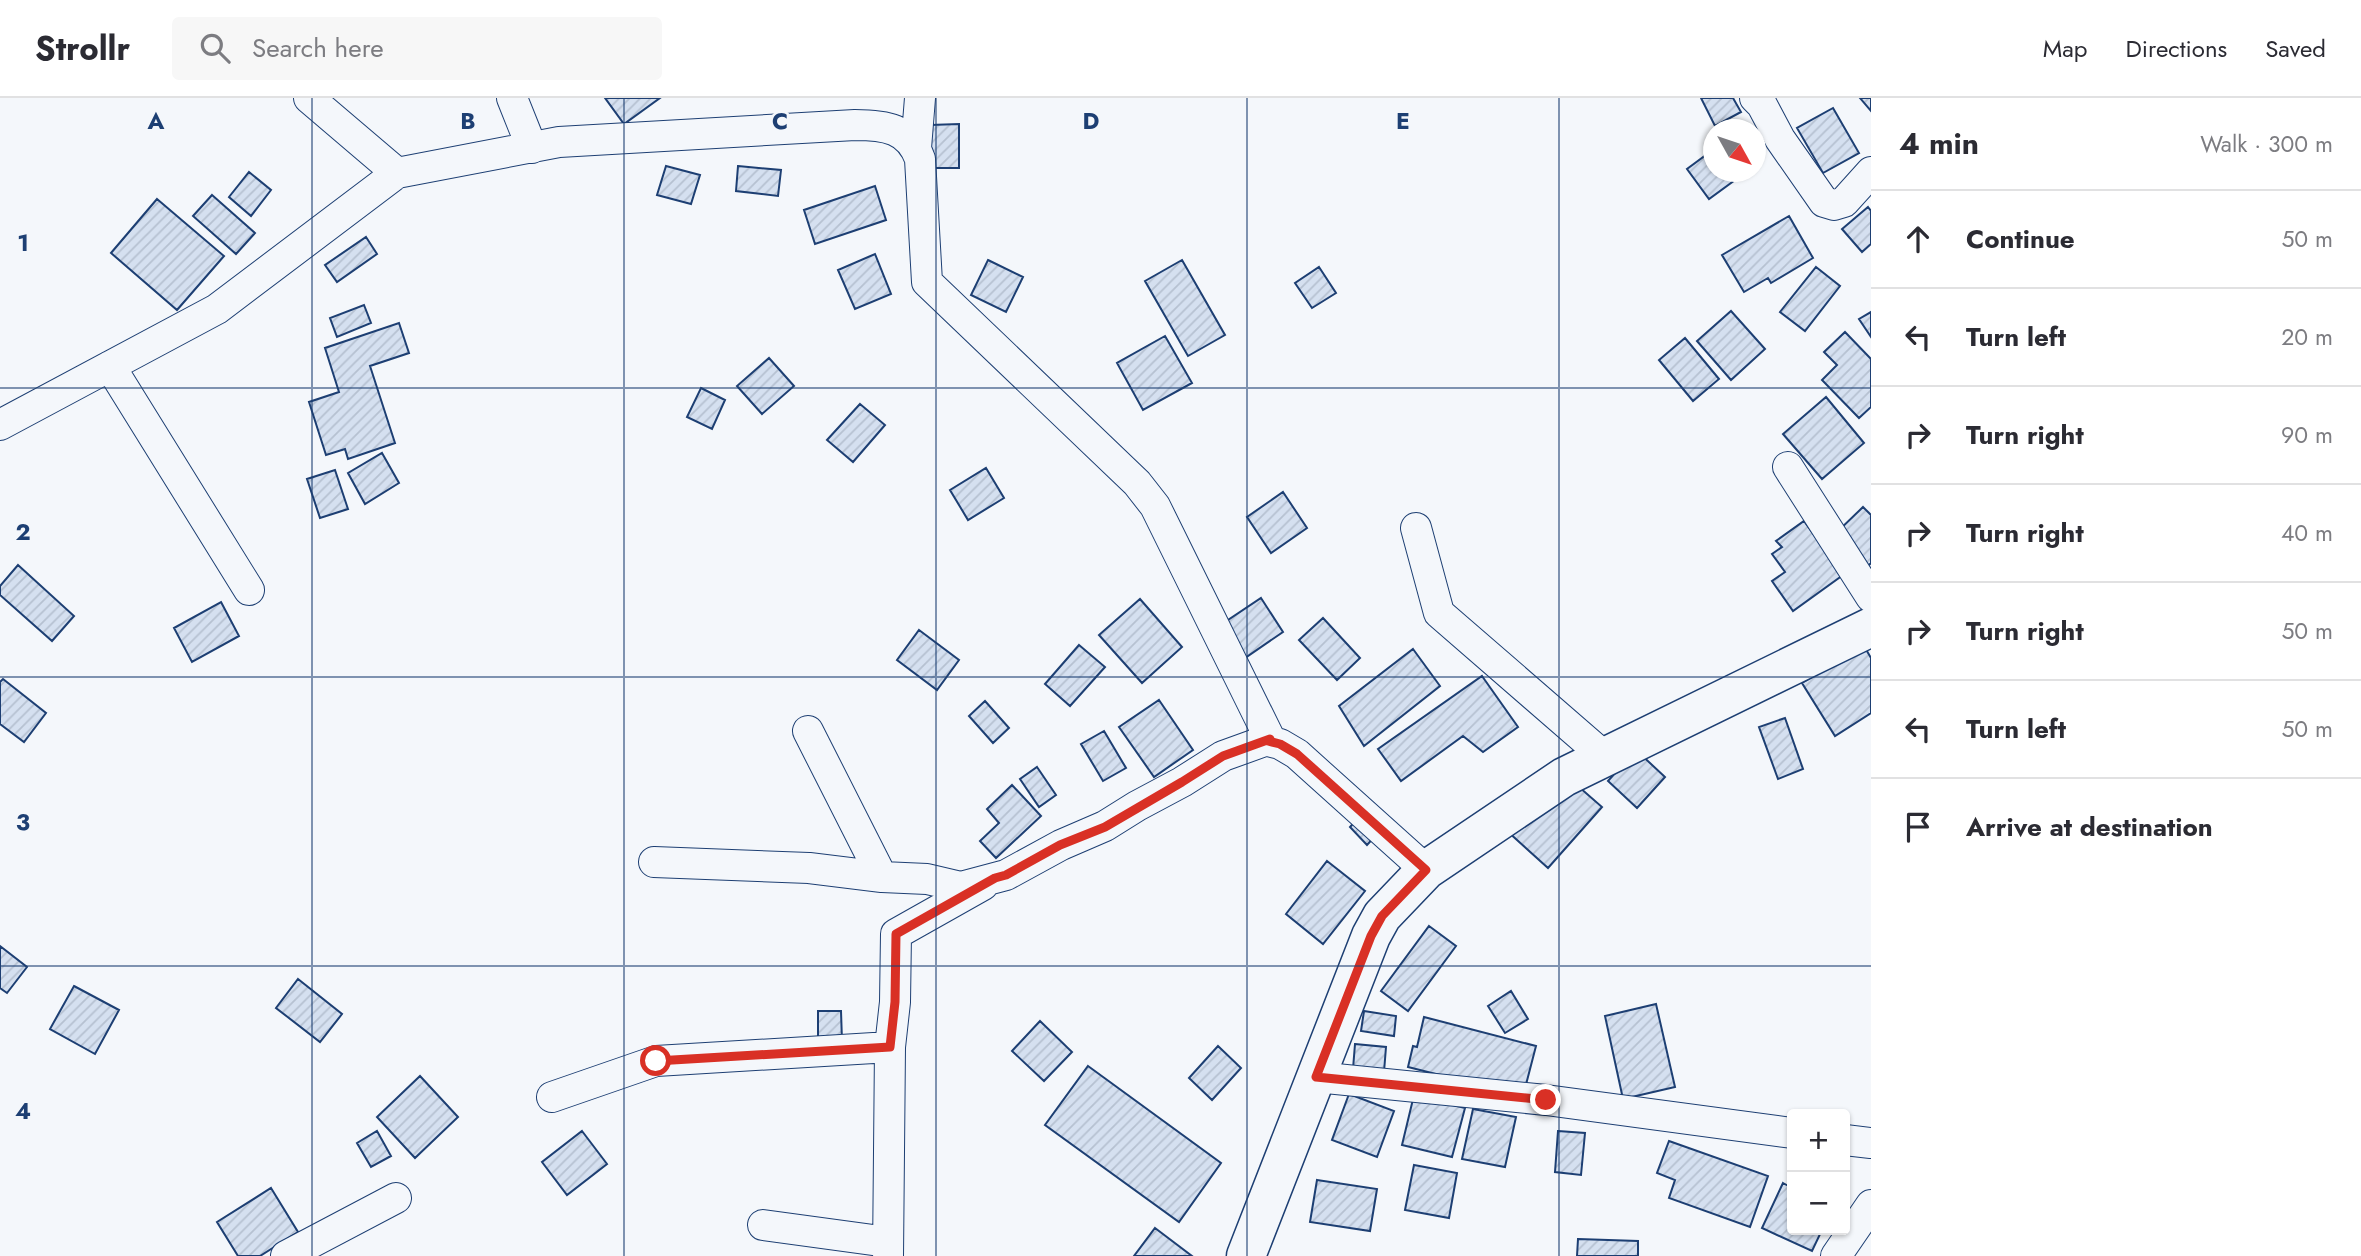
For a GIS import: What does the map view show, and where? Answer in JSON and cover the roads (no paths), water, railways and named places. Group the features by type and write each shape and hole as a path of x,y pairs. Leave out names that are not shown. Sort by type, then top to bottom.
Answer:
{"street":[{"path":"309,98 397,173"},
{"path":"512,98 532,148"},
{"path":"916,148 920,98"},
{"path":"1755,98 1824,202 1834,205 1844,202 1871,172"},
{"path":"0,425 217,309 397,173 559,142 855,125 877,125 895,130 910,139 920,159 927,282 1137,483 1156,506 1270,739 1268,741 1280,744 1297,754 1426,870"},
{"path":"110,366 249,590"},
{"path":"1788,467 1871,597"},
{"path":"1416,528 1440,613 1605,757"},
{"path":"1246,1256 1371,936 1382,916 1426,870 1564,777 1871,627"},
{"path":"808,731 882,877"},
{"path":"654,862 809,868 882,877 927,879 961,887 1006,875 1060,845 1105,827 1223,756 1270,739"},
{"path":"763,1225 888,1249 890,1047 895,1002 896,934 995,878"},
{"path":"552,1097 656,1061 890,1047"},
{"path":"1316,1077 1546,1100 1787,1132"},
{"path":"1850,1141 1871,1143"},
{"path":"286,1256 396,1198"},
{"path":"1836,1256 1871,1205"}]}
